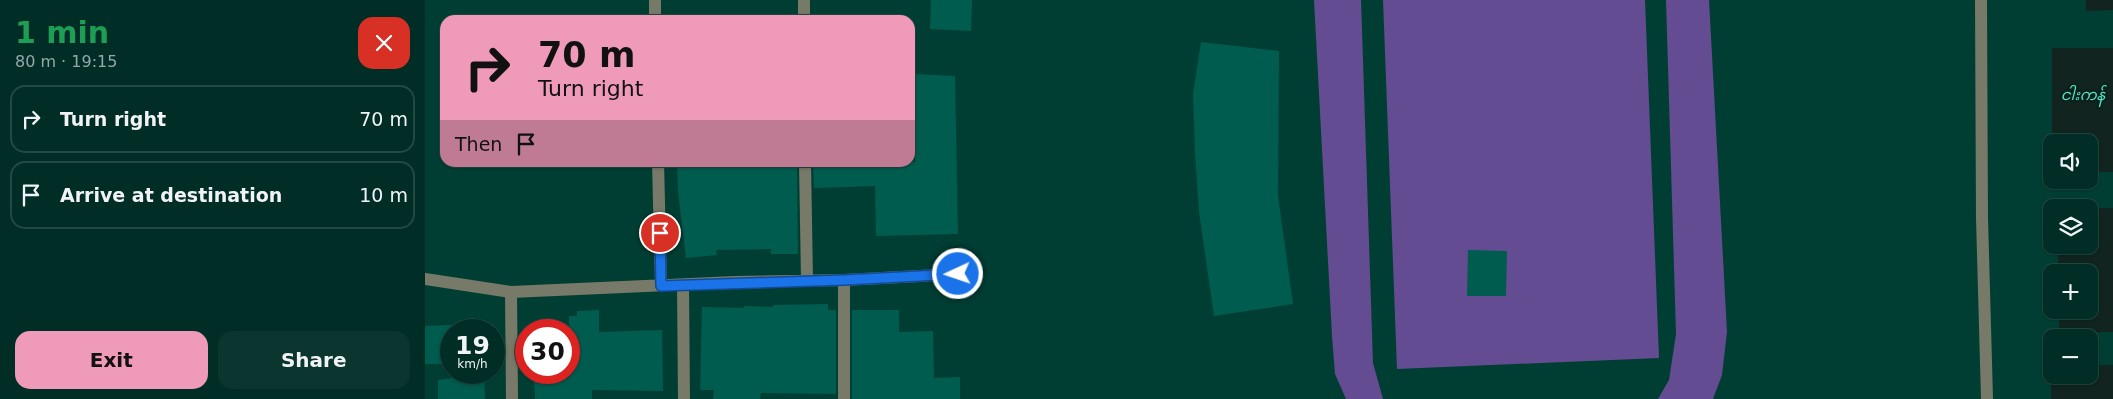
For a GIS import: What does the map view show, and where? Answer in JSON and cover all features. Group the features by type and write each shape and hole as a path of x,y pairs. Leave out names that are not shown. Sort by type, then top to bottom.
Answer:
{"street":[{"path":"655,0 655,15"},
{"path":"804,0 804,15"},
{"path":"1981,0 1982,218 1987,399"},
{"path":"658,167 661,286"},
{"path":"805,167 807,280"},
{"path":"425,279 511,292 958,274"},
{"path":"844,280 844,399"},
{"path":"683,285 684,399"},
{"path":"511,292 512,399"}],"shaded area":[{"path":"1314,0 1361,0 1373,363 1383,399 1346,399 1335,374"},
{"path":"1383,0 1645,0 1659,358 1397,369"},
{"path":"1666,0 1709,0 1727,332 1722,375 1713,399 1658,399 1669,380 1676,334"}],"water":[{"path":"2086,0 2113,0 2113,10 2086,11"},
{"name":"ငါးကန်","path":"2052,48 2113,48 2113,172 2098,172 2098,134 2052,134"},
{"path":"2098,208 2113,208 2113,332 2098,332 2098,329 2059,329 2059,319 2098,319 2098,264 2058,264 2058,254 2098,254"},
{"path":"2098,365 2113,365 2113,399 2051,399 2051,384 2098,384"}],"building":[{"path":"931,0 972,0 971,31 930,29"},
{"path":"1201,42 1279,51 1278,196 1293,304 1214,316 1199,212 1195,153 1193,94"},
{"path":"915,74 955,76 958,234 876,236 875,186 814,188 813,167 915,167"},
{"path":"677,167 797,167 798,254 771,254 771,249 716,250 717,255 686,258 678,192"},
{"path":"1468,250 1507,251 1506,296 1467,296"},
{"path":"828,304 828,310 836,310 836,394 761,393 760,399 713,399 714,390 700,390 702,307 744,308 744,306 773,307 773,305"},
{"path":"599,310 599,332 662,330 663,391 592,390 592,399 535,399 534,384 580,384 580,319 569,319 569,316 577,316 577,311"},
{"path":"852,310 899,310 899,332 933,331 934,378 960,377 960,399 852,399"},
{"path":"440,325 440,364 425,364 425,326"},
{"path":"438,380 440,380 440,384 484,384 485,399 438,399"}],"route":[{"path":"660,233 661,286 958,274"}]}
